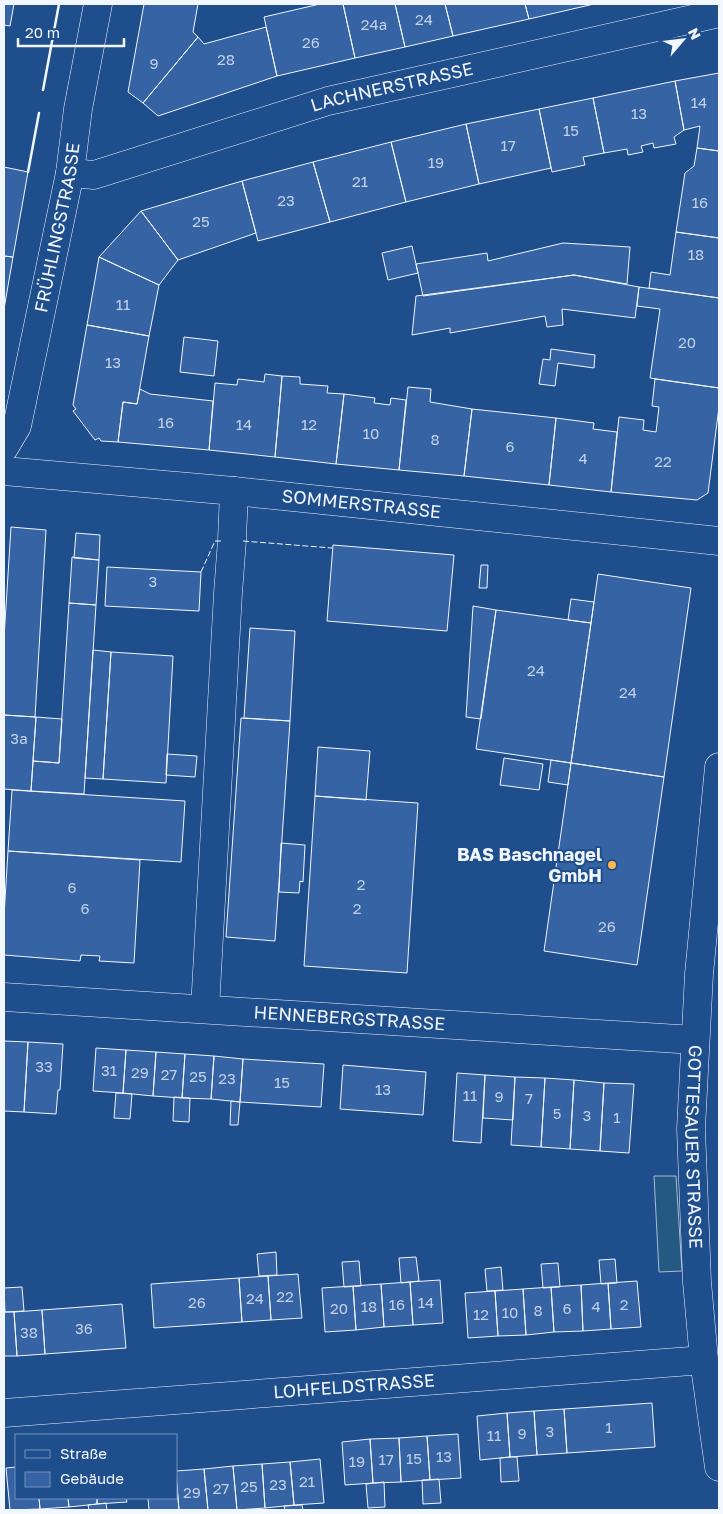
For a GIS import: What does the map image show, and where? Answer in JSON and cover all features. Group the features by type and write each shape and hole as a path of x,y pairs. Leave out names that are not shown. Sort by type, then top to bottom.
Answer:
{"street":[{"name":"FRÜHLINGSTRASSE","path":"4,448 17,426 70,173 78,109 98,4"},
{"name":"LACHNERSTRASSE","path":"70,173 94,175 328,101 719,13"},
{"name":"SOMMERSTRASSE","path":"4,471 234,491 719,541"},
{"path":"205,1009 219,593 232,540 234,491"},
{"name":"GOTTESAUER STRASSE","path":"719,766 709,975 695,1040 690,1129 697,1282 704,1360 719,1467"},
{"name":"HENNEBERGSTRASSE","path":"4,997 695,1040"},
{"name":"LOHFELDSTRASSE","path":"4,1413 704,1360"}],"shaded area":[{"path":"654,1176 676,1176 682,1271 659,1272"}],"building":[{"path":"4,4 14,4 10,26 4,25"},
{"path":"144,4 198,4 193,32 198,37 143,103 128,92"},
{"path":"320,4 343,4 355,58 277,76 264,17"},
{"path":"343,4 395,4 405,47 355,58"},
{"path":"395,4 445,4 453,36 405,47"},
{"path":"445,4 525,4 529,19 453,36"},
{"path":"525,4 594,4 529,19"},
{"path":"266,27 277,76 158,116 143,103 198,37 204,44"},
{"path":"719,73 719,151 697,148 700,126 684,130 675,81"},
{"path":"675,81 684,130 674,137 676,144 654,148 653,143 641,146 643,152 628,155 627,149 604,153 593,98"},
{"path":"593,98 604,153 583,157 585,165 552,172 539,109"},
{"path":"539,109 551,168 479,184 466,124"},
{"path":"466,124 479,184 406,202 391,142"},
{"path":"391,142 406,202 330,222 313,162"},
{"path":"697,148 719,151 719,238 676,232 685,173 694,166"},
{"path":"313,162 330,222 258,241 242,181"},
{"path":"4,167 28,172 13,257 4,256"},
{"path":"242,181 256,233 178,260 141,211"},
{"path":"141,211 178,260 159,285 99,257"},
{"path":"676,232 719,238 719,298 649,288 651,272 670,275"},
{"path":"563,243 630,247 627,284 574,275 423,296 416,264 487,253 488,261"},
{"path":"412,246 418,273 388,280 382,253"},
{"path":"4,256 13,257 4,309"},
{"path":"99,257 159,285 149,336 87,325"},
{"path":"574,275 639,287 635,318 562,309 563,325 547,327 545,316 450,333 450,328 412,335 416,296"},
{"path":"639,287 719,298 719,388 650,378 660,309 637,306"},
{"path":"87,325 149,336 137,404 123,402 118,442 101,441 99,438 95,440 73,411 76,409 73,405"},
{"path":"184,337 218,341 214,376 180,372"},
{"path":"551,349 595,355 594,368 558,363 555,386 539,384 543,359 550,360"},
{"path":"265,374 282,376 275,457 209,450 215,383 237,385 238,379 264,382"},
{"path":"282,376 300,377 300,384 328,386 327,393 344,394 336,464 275,457"},
{"path":"655,379 719,388 719,407 708,493 697,500 611,492 619,417 644,420 643,430 656,432 659,407 652,406"},
{"path":"408,387 431,389 430,402 472,409 464,476 399,470"},
{"path":"140,389 150,394 213,401 209,450 118,442 123,402 137,404"},
{"path":"344,394 375,398 374,403 390,405 391,398 406,400 399,470 336,464"},
{"path":"472,409 556,418 549,485 464,476"},
{"path":"556,418 594,423 593,429 617,432 611,492 549,485"},
{"path":"11,527 46,530 35,717 4,715 4,638"},
{"path":"76,533 100,535 99,560 74,558"},
{"path":"333,545 454,555 447,631 327,621"},
{"path":"72,557 99,560 96,605 69,603"},
{"path":"481,565 488,565 487,588 479,588"},
{"path":"107,567 201,572 199,611 105,606"},
{"path":"598,574 691,588 664,777 571,763"},
{"path":"571,599 594,602 591,623 568,620"},
{"path":"69,603 96,605 84,794 31,791 33,761 59,763"},
{"path":"473,606 496,610 481,719 466,717"},
{"path":"496,610 591,623 571,763 476,749"},
{"path":"250,628 295,631 290,721 244,718"},
{"path":"93,650 111,652 103,779 85,778"},
{"path":"111,652 173,656 166,783 103,779"},
{"path":"4,715 36,717 31,791 4,789"},
{"path":"36,717 62,719 59,763 33,761"},
{"path":"241,718 290,721 275,941 226,937"},
{"path":"318,747 370,751 366,800 315,796"},
{"path":"167,754 197,756 195,777 166,775"},
{"path":"504,758 543,764 539,790 500,785"},
{"path":"551,760 571,763 568,785 548,782"},
{"path":"571,763 664,777 637,965 544,951"},
{"path":"12,790 185,801 181,862 8,851"},
{"path":"315,796 418,803 407,973 304,966"},
{"path":"281,843 305,845 303,882 300,881 299,893 279,892"},
{"path":"8,851 140,860 134,963 99,961 100,956 81,955 80,961 4,955"},
{"path":"4,1041 28,1042 24,1112 4,1111"},
{"path":"28,1042 63,1044 60,1090 58,1090 56,1114 24,1112"},
{"path":"96,1048 126,1050 123,1093 93,1091"},
{"path":"126,1050 156,1052 153,1096 123,1093"},
{"path":"156,1052 185,1054 182,1098 153,1096"},
{"path":"185,1054 214,1056 211,1099 182,1098"},
{"path":"214,1056 243,1059 240,1102 211,1099"},
{"path":"243,1059 324,1064 321,1107 240,1102"},
{"path":"343,1065 426,1072 423,1115 340,1109"},
{"path":"457,1073 485,1075 481,1143 453,1141"},
{"path":"485,1075 515,1077 513,1120 483,1118"},
{"path":"515,1077 545,1078 541,1147 511,1145"},
{"path":"545,1078 574,1080 570,1149 541,1147"},
{"path":"574,1080 604,1083 600,1151 570,1149"},
{"path":"604,1083 634,1084 629,1153 600,1151"},
{"path":"116,1093 132,1094 130,1119 114,1118"},
{"path":"174,1097 190,1098 189,1122 173,1121"},
{"path":"231,1101 240,1102 238,1125 230,1125"},
{"path":"276,1252 277,1275 259,1276 257,1254"},
{"path":"416,1257 419,1281 401,1283 399,1258"},
{"path":"615,1259 617,1283 601,1284 599,1260"},
{"path":"359,1261 361,1286 344,1287 342,1262"},
{"path":"558,1263 560,1287 543,1288 541,1264"},
{"path":"501,1267 503,1290 487,1291 485,1269"},
{"path":"298,1274 302,1318 271,1320 268,1276"},
{"path":"268,1276 271,1320 242,1322 239,1278"},
{"path":"239,1278 242,1322 154,1328 151,1284"},
{"path":"440,1280 443,1323 413,1325 410,1282"},
{"path":"637,1281 641,1327 611,1329 608,1283"},
{"path":"410,1282 413,1325 384,1327 381,1284"},
{"path":"608,1283 611,1329 583,1331 581,1285"},
{"path":"381,1284 384,1327 356,1330 353,1286"},
{"path":"581,1285 583,1331 554,1332 551,1287"},
{"path":"353,1286 356,1330 325,1332 322,1288"},
{"path":"22,1287 24,1311 5,1312 4,1288"},
{"path":"551,1287 554,1332 526,1335 523,1289"},
{"path":"523,1289 526,1335 498,1336 495,1291"},
{"path":"495,1291 498,1336 468,1338 465,1293"},
{"path":"122,1304 126,1348 45,1354 42,1310"},
{"path":"42,1310 45,1354 17,1356 14,1312"},
{"path":"4,1312 14,1312 17,1356 4,1356"},
{"path":"652,1403 655,1447 567,1453 564,1409"},
{"path":"564,1409 567,1453 537,1455 534,1411"},
{"path":"534,1411 537,1455 510,1457 507,1413"},
{"path":"507,1413 510,1457 480,1460 477,1416"},
{"path":"458,1434 461,1478 430,1480 427,1436"},
{"path":"427,1436 430,1480 401,1482 399,1438"},
{"path":"399,1438 401,1482 373,1483 370,1439"},
{"path":"370,1439 373,1483 345,1485 342,1442"},
{"path":"517,1457 519,1481 501,1482 500,1458"},
{"path":"320,1459 324,1503 294,1505 290,1462"},
{"path":"290,1462 294,1505 265,1508 262,1464"},
{"path":"262,1464 265,1508 237,1510 233,1466"},
{"path":"233,1466 237,1510 208,1510 204,1469"},
{"path":"15,1467 15,1499 39,1499 40,1509 10,1510 6,1468"},
{"path":"204,1469 208,1510 179,1510 178,1471"},
{"path":"439,1479 441,1503 423,1504 422,1480"},
{"path":"384,1482 385,1507 368,1508 366,1484"},
{"path":"39,1499 68,1499 69,1507 40,1509"},
{"path":"68,1499 97,1499 97,1504 69,1507"},
{"path":"97,1499 126,1499 127,1502 97,1504"},
{"path":"148,1499 178,1499 179,1510 149,1510"},
{"path":"106,1503 107,1510 89,1510 88,1505"},
{"path":"302,1505 303,1510 285,1510 284,1506"}],"fence":[{"path":"201,572 215,541 223,541"},
{"path":"243,541 332,548"}],"wall":[{"path":"43,90 59,4"},
{"path":"28,172 39,113"}],"place":[{"name":"BAS Baschnagel GmbH","path":"612,865"}]}
